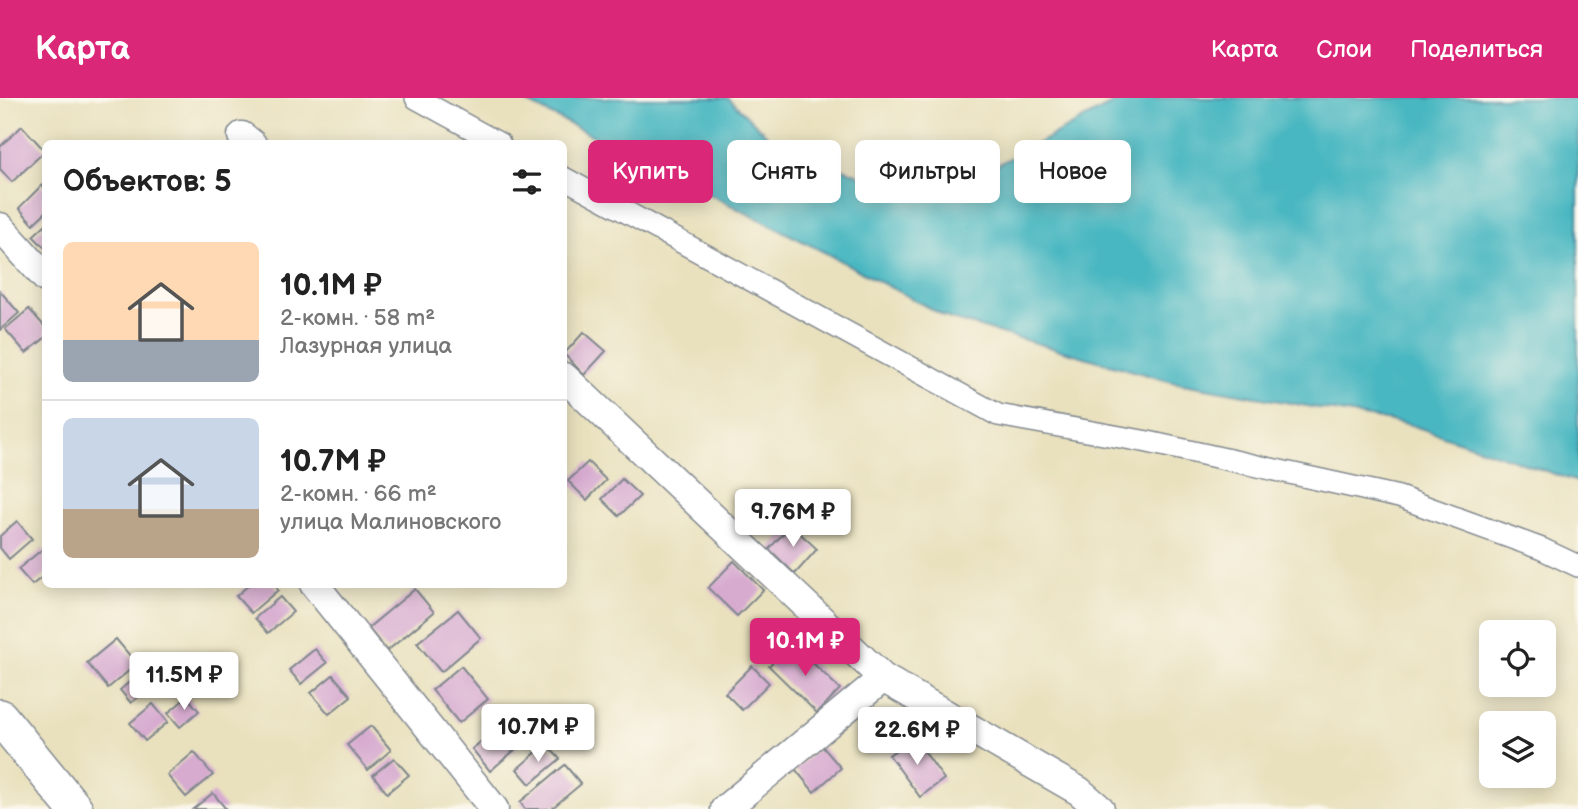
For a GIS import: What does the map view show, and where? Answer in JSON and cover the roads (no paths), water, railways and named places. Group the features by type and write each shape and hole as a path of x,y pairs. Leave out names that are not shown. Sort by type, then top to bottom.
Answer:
{"street":[{"path":"416,98 493,140"},
{"path":"567,180 998,415 1148,442 1399,498 1542,548 1578,566"},
{"path":"0,227 42,274"},
{"path":"567,380 883,678 1079,791 1100,809"},
{"path":"317,588 494,809"},
{"path":"725,809 883,678"},
{"path":"0,717 75,809"}],"water":[{"path":"518,98 728,98 772,140 727,140 727,203 841,203 841,168 855,173 855,203 1000,203 1000,163 1014,156 1014,203 1131,203 1131,140 1044,140 1123,98 1578,98 1578,482 1408,424 1172,382 948,318 713,196 713,140 601,140"}]}
